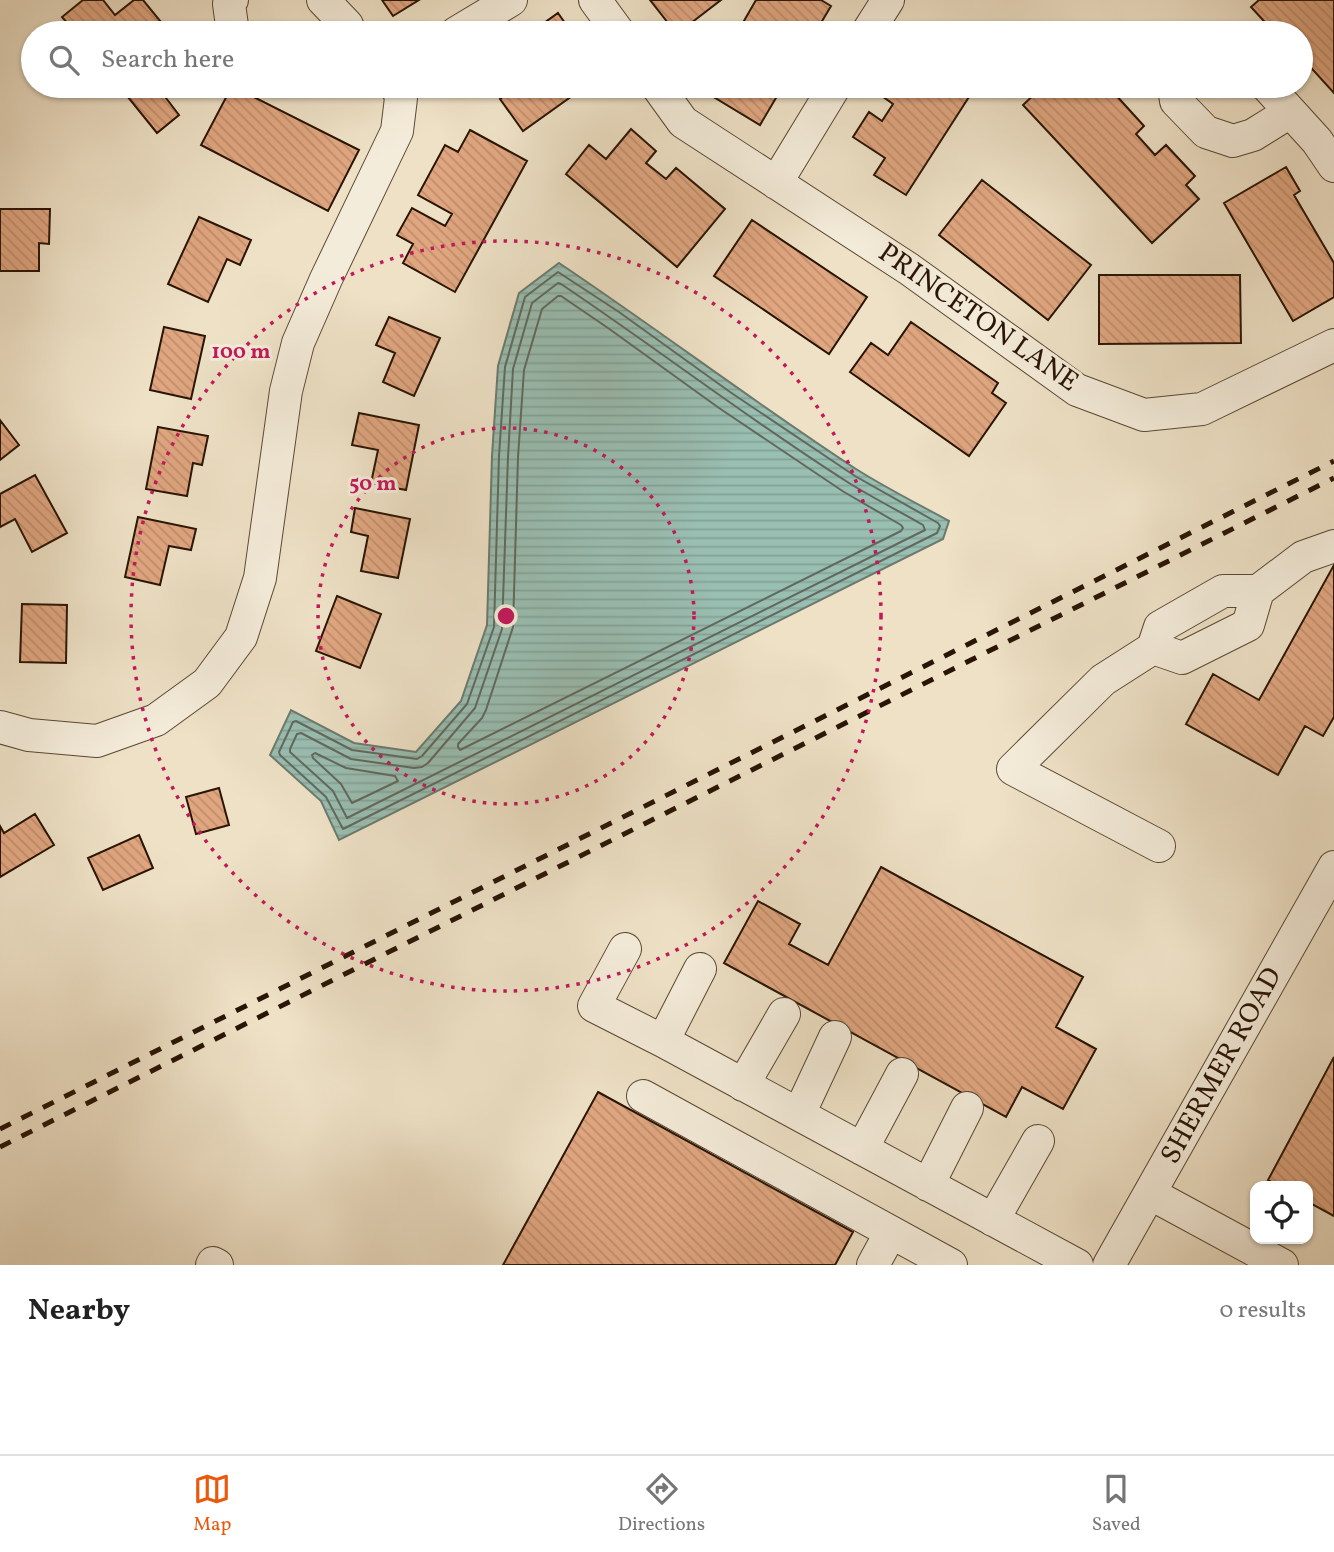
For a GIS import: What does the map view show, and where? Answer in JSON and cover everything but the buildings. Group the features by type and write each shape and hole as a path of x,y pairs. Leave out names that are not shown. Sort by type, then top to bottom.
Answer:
{"street":[{"path":"231,21 229,4 232,0"},
{"path":"323,0 343,21"},
{"path":"476,21 511,0"},
{"path":"595,0 610,21"},
{"path":"875,21 888,0"},
{"path":"0,727 29,735 97,741 156,720 207,683 241,637 260,578 286,391 298,343 397,131 401,98"},
{"name":"PRINCETON LANE","path":"666,98 683,122 909,269 1077,390 1144,415 1202,410 1334,345"},
{"path":"776,183 828,98"},
{"path":"1176,98 1206,132 1233,141 1253,135 1290,112"},
{"path":"1278,98 1317,141 1334,166"},
{"path":"1159,846 1013,769 1102,680 1153,648 1182,658 1248,625 1258,591 1303,556 1334,546"},
{"name":"SHERMER ROAD","path":"1109,1265 1334,867"},
{"path":"625,948 594,1006 1077,1265"},
{"path":"663,1041 700,969"},
{"path":"743,1085 784,1014"},
{"path":"799,1114 835,1037"},
{"path":"862,1149 902,1074"},
{"path":"643,1096 951,1265"},
{"path":"928,1185 967,1108"},
{"path":"993,1220 1038,1141"},
{"path":"1150,1194 1282,1265"},
{"path":"873,1265 891,1232"}],"water":[{"path":"559,263 856,469 949,521 943,539 339,840 321,801 270,755 291,710 354,743 416,752 461,701 487,625 492,456 498,366 519,293"}],"railway":[{"path":"0,1129 1334,461"},
{"path":"0,1147 1334,478"}]}
